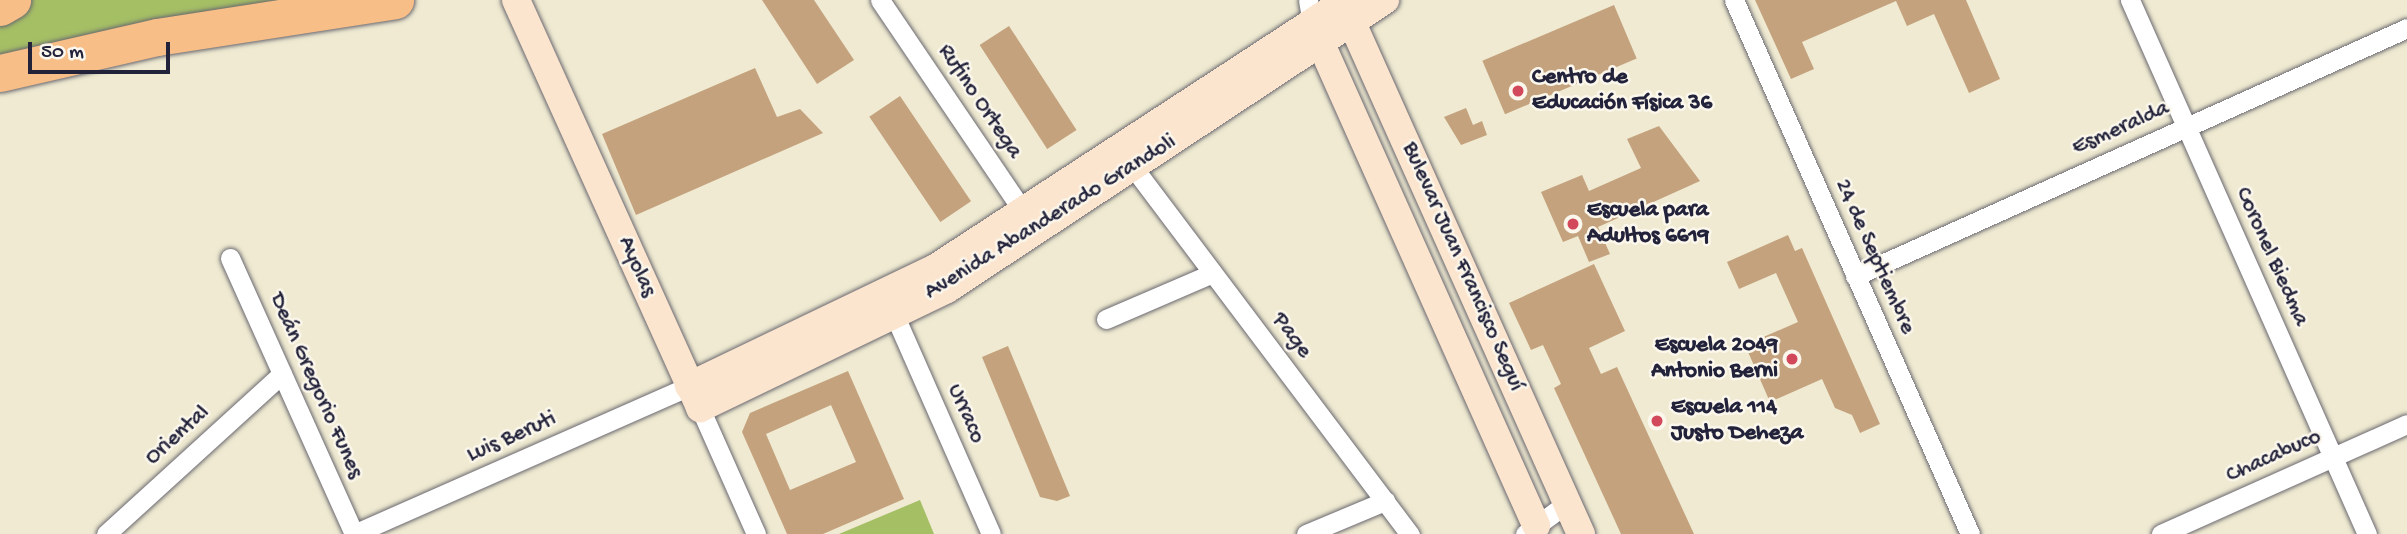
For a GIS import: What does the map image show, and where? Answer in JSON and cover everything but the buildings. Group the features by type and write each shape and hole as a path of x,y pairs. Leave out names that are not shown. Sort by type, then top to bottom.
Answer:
{"highway":[{"path":"0,7 12,0"},
{"path":"0,73 158,37 395,0"}],"street":[{"name":"Ayolas","path":"516,0 756,534"},
{"name":"Rufino Ortega","path":"880,0 1032,223"},
{"name":"Avenida Abanderado Grandoli","path":"694,397 894,314 947,289 1032,223 1314,22 1346,6 1385,0"},
{"name":"24 de Septiembre","path":"1734,0 1970,534"},
{"name":"Coronel Biedma","path":"2130,0 2367,534"},
{"name":"Bulevar Juan Francisco Seguí","path":"1346,6 1581,534"},
{"name":"Avenida Abanderado Grandoli","path":"694,397 937,267 1032,223 1133,167 1314,22"},
{"name":"Bulevar Juan Francisco Seguí","path":"1314,22 1531,530"},
{"name":"Esmeralda","path":"1856,276 2407,28"},
{"name":"Page","path":"1133,167 1410,534"},
{"name":"Deán Gregorio Funes","path":"230,258 354,534"},
{"path":"1106,319 1213,274"},
{"name":"Urraco","path":"894,314 991,534"},
{"name":"Oriental","path":"106,534 282,374"},
{"name":"Luis Beruti","path":"354,534 694,397"},
{"name":"Chacabuco","path":"2161,534 2407,424"},
{"path":"1306,534 1385,501"},
{"path":"1531,530 1567,503"}],"green space":[{"path":"0,0 395,0 0,73"},
{"path":"920,500 934,534 839,534"}],"place":[{"name":"Centro de Educación Física 36","path":"1518,91"},
{"name":"Escuela para Adultos 6619","path":"1573,224"},
{"name":"Escuela 2049 Antonio Berni","path":"1792,359"},
{"name":"Escuela 114 Justo Deheza","path":"1657,421"}]}
